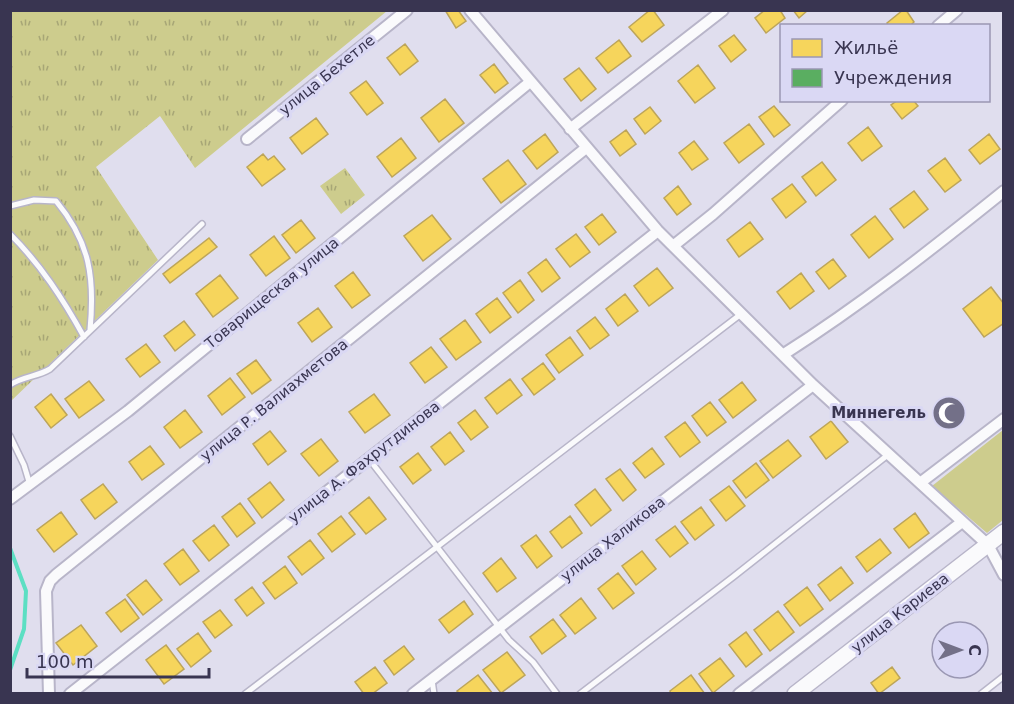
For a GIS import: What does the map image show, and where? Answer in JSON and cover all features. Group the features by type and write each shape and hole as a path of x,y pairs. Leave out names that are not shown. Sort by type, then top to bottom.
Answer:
{"main road":[{"name":"улица Кариева","path":"795,693 1004,532"}],"street":[{"name":"улица Бехетле","path":"247,139 407,10"},
{"path":"570,129 723,10"},
{"path":"940,24 957,10"},
{"path":"475,12 530,82 658,231 813,385 988,545 1004,575"},
{"name":"Товарищеская улица","path":"10,499 128,411 530,82"},
{"path":"673,246 713,214 840,102"},
{"name":"улица Р. Валиахметова","path":"50,693 46,591 56,574 586,148"},
{"path":"784,354 901,274 1004,191"},
{"name":"улица А. Фахрутдинова","path":"70,693 658,231"},
{"name":"улица Халикова","path":"413,693 813,385"},
{"path":"920,483 1004,419"},
{"path":"739,693 962,522"}],"lane":[{"path":"10,207 34,201 56,201 71,219 83,246 90,273 93,302 90,330"},
{"path":"10,385 24,377 43,374 50,369 202,224"},
{"path":"10,234 45,274 66,304 84,337"},
{"path":"245,693 742,313"},
{"path":"10,436 30,484"},
{"path":"580,693 723,585 889,454"},
{"path":"369,459 509,640 533,662 557,693"},
{"path":"981,693 1004,676"},
{"path":"432,679 434,693"}],"green space":[{"path":"11,11 387,11 195,168 160,116 96,167 158,260 11,401"},
{"path":"345,168 365,195 341,214 320,186"},
{"path":"1003,430 1003,520 987,533 932,486"}],"building: Жильё":[{"path":"445,10 458,10 466,21 456,28"},
{"path":"653,10 664,25 642,42 629,27"},
{"path":"765,10 780,10 785,18 766,33 755,18"},
{"path":"793,10 808,10 799,18"},
{"path":"903,10 906,10 914,22 912,24 887,23"},
{"path":"734,35 746,50 731,62 719,46"},
{"path":"619,40 631,56 608,73 596,58"},
{"path":"405,44 418,61 400,75 387,58"},
{"path":"494,64 508,83 495,93 480,75"},
{"path":"698,65 715,88 695,103 678,81"},
{"path":"579,68 596,89 581,101 564,79"},
{"path":"366,81 383,103 367,115 350,93"},
{"path":"445,99 464,123 439,142 421,118"},
{"path":"895,102 915,102 918,106 902,119 891,105"},
{"path":"774,106 790,125 774,137 759,117"},
{"path":"650,107 661,121 645,134 634,119"},
{"path":"316,118 328,134 302,154 290,138"},
{"path":"749,124 764,144 739,163 724,143"},
{"path":"868,127 882,146 862,161 848,143"},
{"path":"626,130 636,144 620,156 610,142"},
{"path":"545,134 558,152 537,169 523,151"},
{"path":"989,134 1000,149 980,164 969,150"},
{"path":"401,138 416,158 392,177 377,157"},
{"path":"694,141 708,159 692,170 679,153"},
{"path":"263,154 268,160 274,156 285,169 262,186 247,167"},
{"path":"945,158 961,180 945,192 928,171"},
{"path":"508,160 526,184 501,203 483,179"},
{"path":"822,162 836,180 816,196 802,177"},
{"path":"792,184 806,202 786,218 772,199"},
{"path":"678,186 691,204 677,215 664,198"},
{"path":"914,191 928,209 904,228 890,209"},
{"path":"602,214 616,232 599,245 585,227"},
{"path":"432,215 451,239 423,261 404,236"},
{"path":"875,216 893,239 869,258 851,235"},
{"path":"301,220 315,238 296,253 282,235"},
{"path":"750,222 763,239 739,257 727,240"},
{"path":"576,234 590,252 570,267 556,249"},
{"path":"274,236 290,258 266,276 250,255"},
{"path":"209,238 217,247 170,283 163,274"},
{"path":"546,259 560,278 542,292 528,273"},
{"path":"833,259 846,276 829,289 816,272"},
{"path":"657,268 673,288 649,306 634,286"},
{"path":"353,272 370,295 352,308 335,286"},
{"path":"801,273 814,291 790,309 777,292"},
{"path":"220,275 238,298 213,317 196,294"},
{"path":"520,280 534,300 518,313 503,293"},
{"path":"991,287 1004,304 1004,323 984,337 963,309"},
{"path":"625,294 638,311 618,326 606,309"},
{"path":"497,298 511,317 490,333 476,314"},
{"path":"318,308 332,327 312,342 298,323"},
{"path":"595,317 609,335 590,349 577,331"},
{"path":"465,320 481,342 456,360 440,339"},
{"path":"184,321 195,335 175,351 164,336"},
{"path":"570,337 583,355 559,373 546,355"},
{"path":"146,344 160,362 140,377 126,359"},
{"path":"431,347 447,367 425,383 410,363"},
{"path":"256,360 271,380 252,394 237,374"},
{"path":"543,363 555,379 534,395 522,379"},
{"path":"230,378 245,397 222,415 208,396"},
{"path":"510,379 522,395 497,414 485,398"},
{"path":"89,381 104,400 79,418 65,399"},
{"path":"742,382 756,400 733,418 719,400"},
{"path":"51,394 67,415 51,428 35,407"},
{"path":"374,394 390,415 365,433 349,412"},
{"path":"710,402 726,422 707,436 692,416"},
{"path":"185,410 202,432 180,448 164,427"},
{"path":"475,410 488,427 471,440 458,423"},
{"path":"831,421 848,442 826,459 810,437"},
{"path":"685,422 700,442 680,457 665,437"},
{"path":"270,431 286,451 268,465 253,444"},
{"path":"450,432 464,451 445,465 431,447"},
{"path":"321,439 338,461 319,476 301,454"},
{"path":"788,440 801,456 773,478 760,461"},
{"path":"150,446 164,464 142,480 129,462"},
{"path":"652,448 664,464 645,478 633,463"},
{"path":"418,453 431,470 413,484 400,467"},
{"path":"756,463 769,480 746,498 733,481"},
{"path":"620,469 636,490 623,501 606,479"},
{"path":"270,482 284,500 262,518 248,499"},
{"path":"103,484 117,502 95,519 81,500"},
{"path":"729,486 745,506 726,521 710,500"},
{"path":"595,489 611,510 591,526 575,505"},
{"path":"369,497 386,519 366,534 349,513"},
{"path":"240,503 255,523 237,537 222,517"},
{"path":"701,507 714,525 695,540 681,522"},
{"path":"61,512 77,534 54,552 37,530"},
{"path":"915,513 929,533 909,548 894,529"},
{"path":"341,516 355,534 332,552 318,534"},
{"path":"570,516 582,533 562,548 550,532"},
{"path":"214,525 229,545 209,561 193,541"},
{"path":"675,526 688,543 670,557 656,540"},
{"path":"536,535 552,556 537,568 521,546"},
{"path":"880,539 891,553 867,572 856,557"},
{"path":"310,540 324,558 302,575 288,557"},
{"path":"183,549 199,571 180,585 164,564"},
{"path":"642,551 656,569 636,585 622,566"},
{"path":"501,558 516,578 497,592 483,573"},
{"path":"285,566 297,583 275,599 263,583"},
{"path":"841,567 853,583 830,601 818,585"},
{"path":"618,573 634,593 613,609 598,589"},
{"path":"146,580 162,600 143,615 127,595"},
{"path":"252,587 264,603 247,616 235,600"},
{"path":"807,587 823,609 800,626 784,605"},
{"path":"581,598 596,618 575,634 560,615"},
{"path":"125,599 139,618 121,632 106,613"},
{"path":"464,601 473,614 449,633 439,620"},
{"path":"220,610 232,625 215,638 203,622"},
{"path":"778,611 794,632 770,651 754,630"},
{"path":"553,619 566,636 542,654 530,637"},
{"path":"81,625 97,646 73,665 56,643"},
{"path":"746,632 762,654 746,667 729,645"},
{"path":"198,633 211,651 191,667 177,649"},
{"path":"166,645 184,669 164,684 146,660"},
{"path":"404,646 414,659 394,675 384,661"},
{"path":"507,652 525,675 501,693 483,670"},
{"path":"720,658 734,676 713,693 699,674"},
{"path":"375,667 387,683 372,694 364,694 355,682"},
{"path":"892,667 900,678 879,694 871,683"},
{"path":"478,675 493,694 460,694 457,691"},
{"path":"691,675 705,694 671,694 670,691"}],"building: Учреждения":[{"name":"Миннегель","path":"939,401 960,404 958,424 937,422"}],"waterway":[{"path":"10,548 26,591 24,629 10,670"}],"place":[{"name":"Миннегель","path":"949,413"}]}
